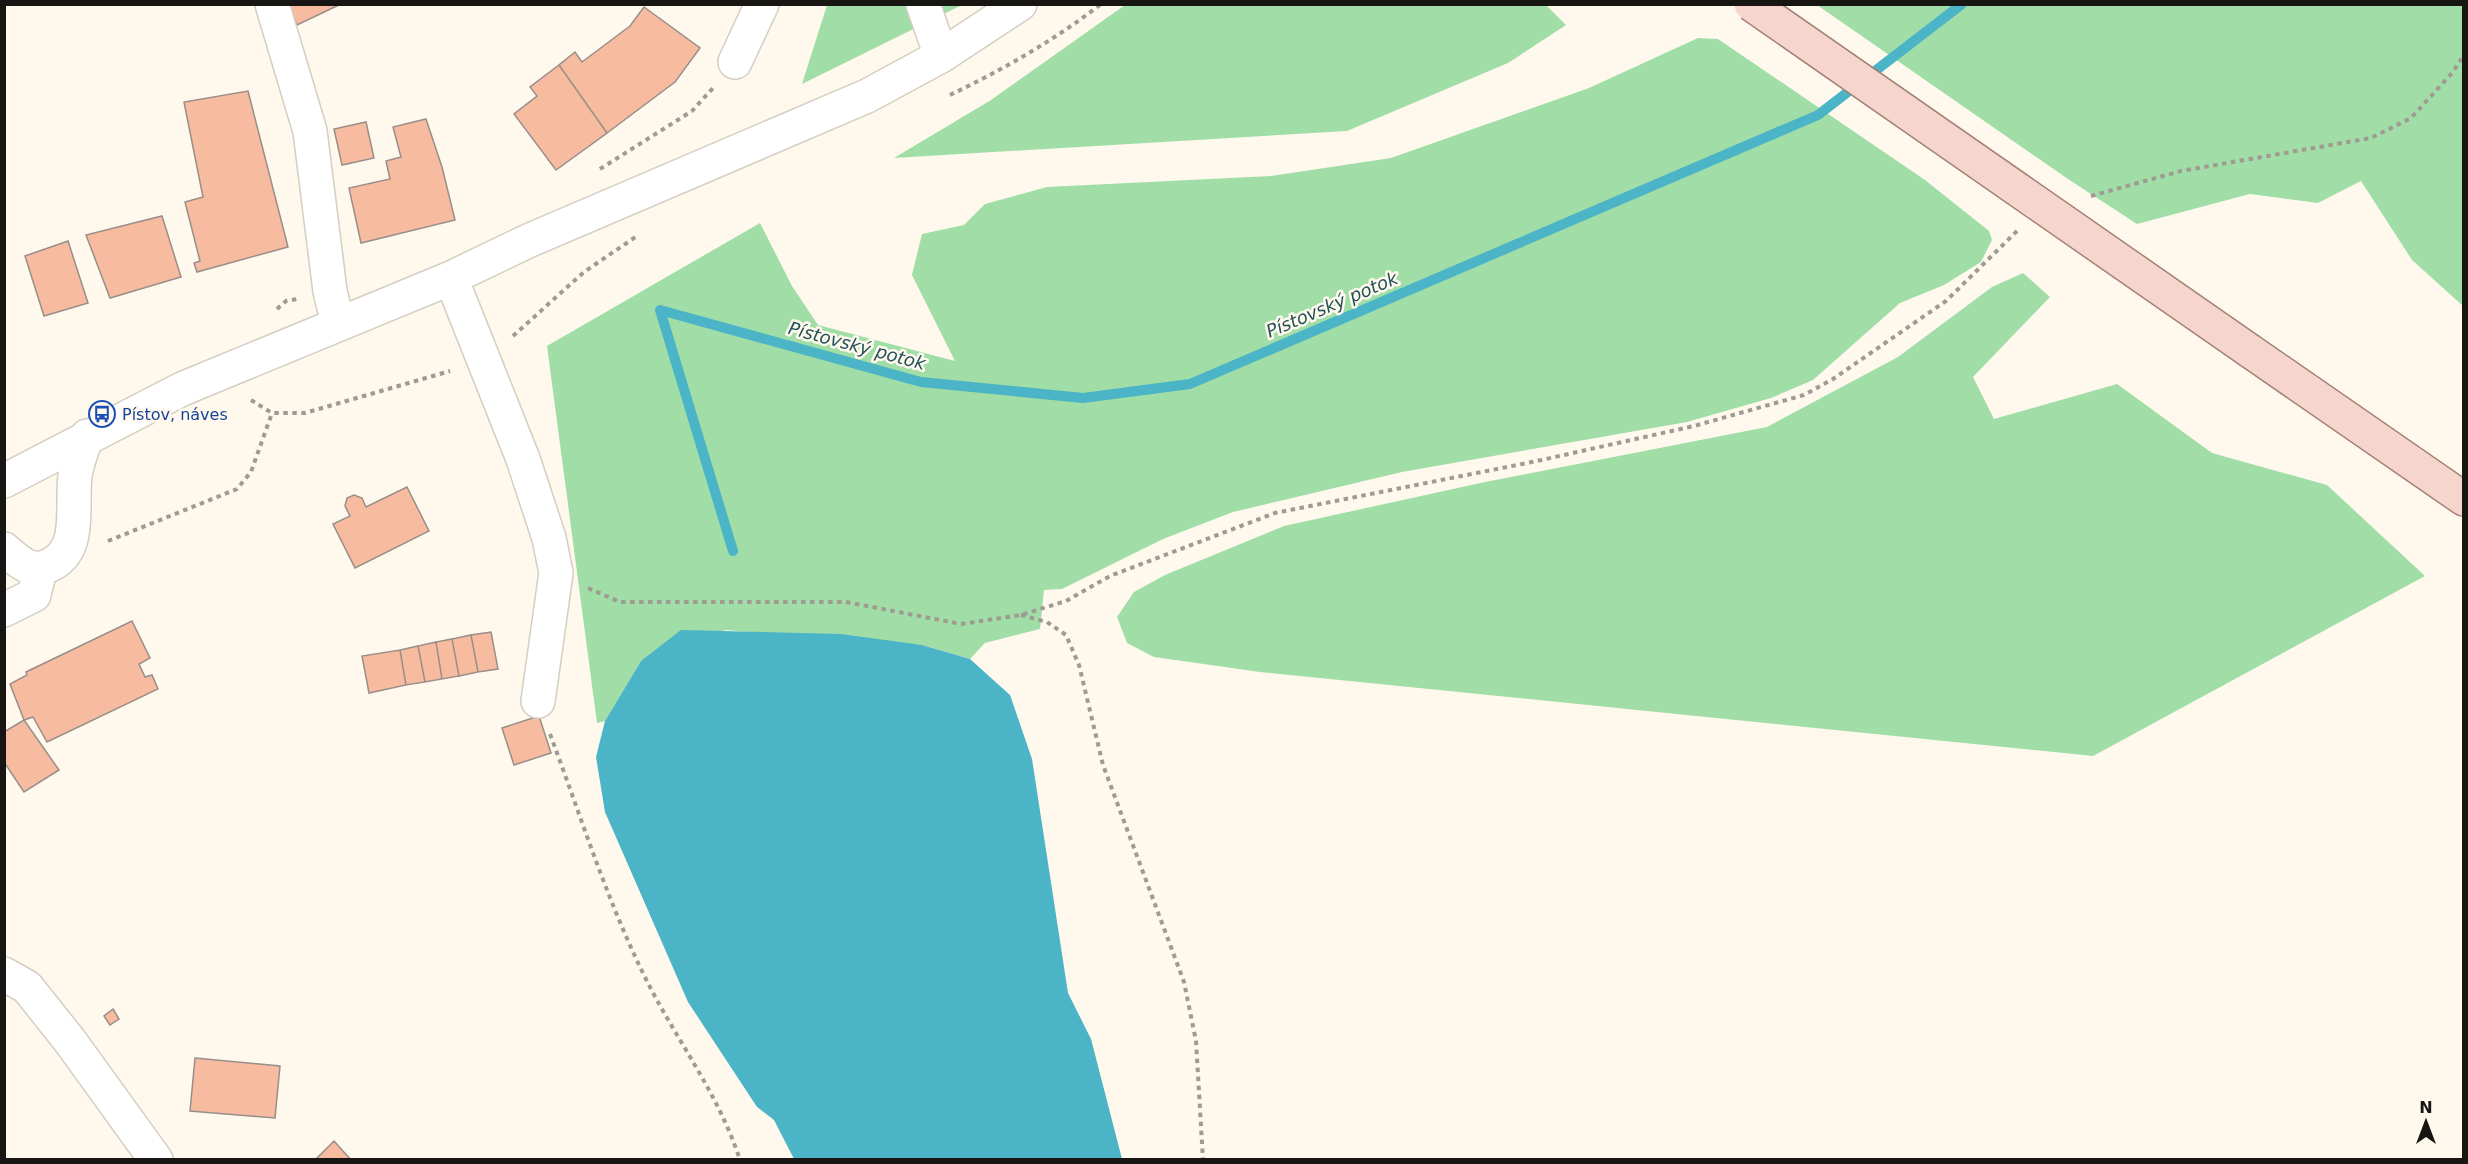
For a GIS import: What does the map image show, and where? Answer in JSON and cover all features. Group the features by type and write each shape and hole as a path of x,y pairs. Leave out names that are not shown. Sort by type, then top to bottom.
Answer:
{"main road":[{"path":"1750,4 2463,499"}],"street":[{"path":"272,4 310,131 330,291 338,324"},
{"path":"735,62 762,4"},
{"path":"923,4 941,56"},
{"path":"4,481 87,436 182,389 451,278 528,241 867,96 941,56 1020,4"},
{"path":"451,278 523,459 549,538 556,573 538,701"},
{"path":"4,549 22,565 40,570 62,560 72,542 75,477 87,436"},
{"path":"4,610 34,595 40,570"},
{"path":"4,974 27,987 70,1041 156,1160"}],"path":[{"path":"939,100 981,80 1078,22 1101,4"},
{"path":"2086,198 2181,171 2371,138 2411,118 2453,72 2463,55"},
{"path":"556,573 620,603 846,602 961,624 1021,615 1066,601 1110,576 1275,513 1537,461 1694,426 1804,395 1833,379 1946,301 2019,229"},
{"path":"223,371 256,405 272,413 305,413 483,361 584,272 641,234"},
{"path":"72,542 99,544 237,489 251,472 272,413"},
{"path":"1021,615 1047,622 1066,635 1078,665 1103,765 1184,981 1196,1041 1203,1160"},
{"path":"538,701 619,918 651,988 725,1118 740,1160"}],"green space":[{"path":"1545,4 1566,25 1508,63 1347,131 894,158 991,100 1125,5"},
{"path":"827,5 962,5 802,84"},
{"path":"1817,5 2463,5 2463,306 2412,260 2361,181 2318,203 2250,194 2137,224 2068,179"},
{"path":"1698,38 1718,39 1925,180 1989,231 1992,240 1981,262 1944,285 1900,303 1813,380 1771,398 1687,422 1402,472 1233,512 1163,539 1062,589 1044,590 1040,629 985,643 970,659 922,645 725,630 641,661 605,721 597,723 547,346 760,223 792,286 818,325 955,361 912,275 922,234 964,225 985,204 1047,187 1271,176 1391,158 1589,88"},
{"path":"2023,273 2050,297 1973,377 1994,419 2117,384 2212,453 2327,485 2425,576 2093,756 1260,672 1154,657 1127,643 1117,617 1134,592 1165,575 1284,526 1485,482 1767,427 1898,357 1992,287"}],"water":[{"path":"681,630 841,634 922,645 970,659 1010,695 1032,759 1068,993 1091,1039 1122,1159 794,1159 774,1120 757,1107 688,1002 605,812 596,757 605,721 641,661"}],"building":[{"path":"288,4 341,4 297,25"},
{"path":"644,7 700,48 675,82 607,133 559,65 575,52 582,62 630,26"},
{"path":"559,65 607,133 556,170 514,114 537,96 530,87"},
{"path":"248,91 288,247 197,272 194,263 200,261 185,202 203,197 184,102"},
{"path":"426,119 442,167 455,220 361,243 349,188 390,179 386,161 401,157 393,127"},
{"path":"366,122 374,158 342,165 334,129"},
{"path":"162,216 181,277 110,298 86,235"},
{"path":"68,241 88,303 44,316 25,256"},
{"path":"407,487 429,531 355,568 333,524 350,516 345,506 347,498 354,495 362,498 366,507"},
{"path":"132,621 150,658 139,664 145,677 152,675 158,689 47,742 33,717 24,720 10,684 27,675 26,672"},
{"path":"491,632 498,669 478,672 471,635"},
{"path":"471,635 478,672 459,676 452,639"},
{"path":"452,639 459,676 442,679 436,642"},
{"path":"436,642 442,679 425,682 418,646"},
{"path":"418,646 425,682 406,685 400,650"},
{"path":"400,650 406,685 369,693 362,656"},
{"path":"539,716 551,753 514,765 502,728"},
{"path":"24,720 59,770 24,792 4,762 4,732"},
{"path":"113,1009 119,1019 110,1025 104,1016"},
{"path":"195,1058 280,1066 275,1118 190,1111"},
{"path":"334,1141 351,1160 315,1160"}],"waterway":[{"name":"Pístovský potok","path":"660,310 921,382 1083,398 1190,384 1818,115 1962,4"},
{"path":"660,310 733,551"}],"place":[{"name":"Pístov, náves","path":"102,414"}]}
